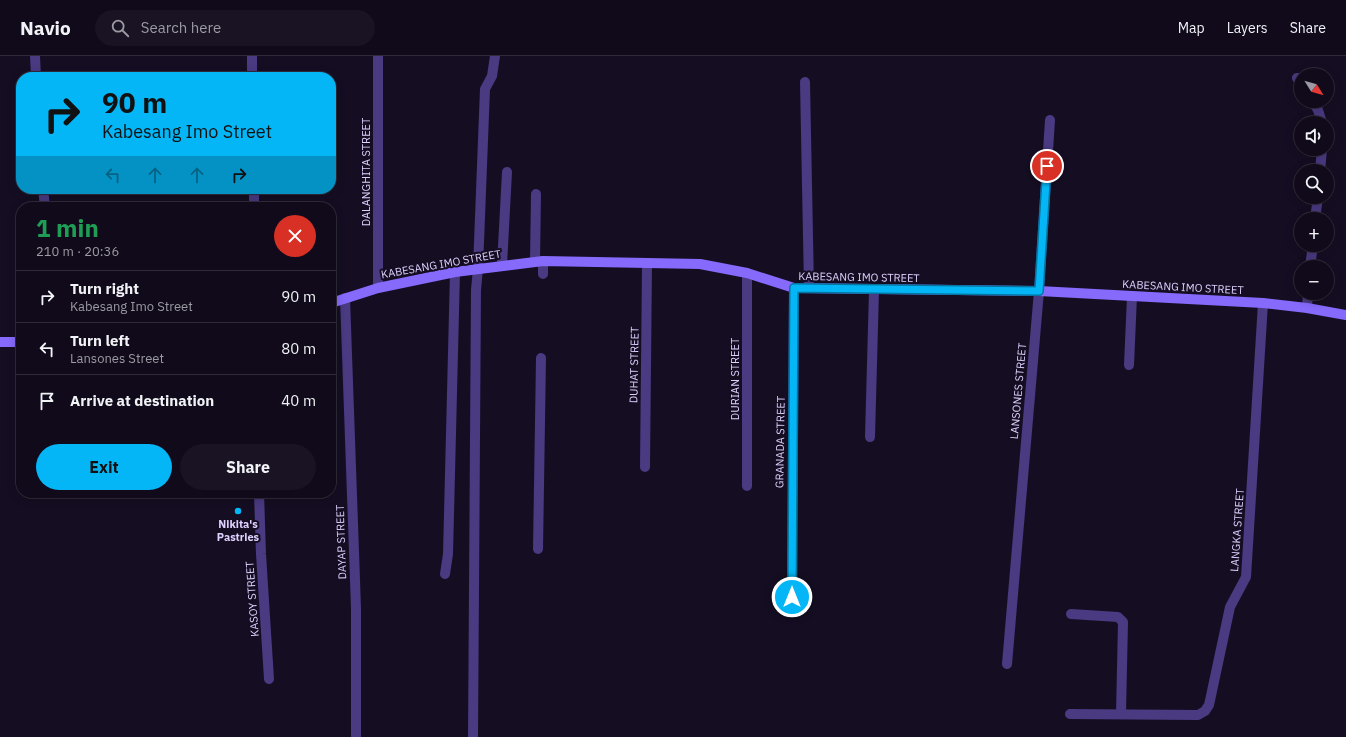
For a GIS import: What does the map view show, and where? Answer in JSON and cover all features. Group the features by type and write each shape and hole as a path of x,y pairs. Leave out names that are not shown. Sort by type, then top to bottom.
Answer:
{"main road":[{"name":"KABESANG IMO STREET","path":"336,301 378,288 456,272 539,261 700,264 747,273 794,288 1039,291 1263,303 1307,308 1346,315"},
{"path":"0,342 16,342"}],"street":[{"path":"35,56 36,72"},
{"path":"252,56 252,72"},
{"name":"DALANGHITA STREET","path":"378,56 378,288"},
{"path":"473,737 476,298 485,89 492,76 496,56"},
{"path":"805,82 809,288"},
{"name":"LANSONES STREET","path":"1007,664 1039,291 1050,120"},
{"path":"502,265 507,172"},
{"path":"536,194 539,261 543,274"},
{"name":"DUHAT STREET","path":"645,467 647,263"},
{"path":"445,574 448,554 456,272"},
{"name":"DURIAN STREET","path":"747,273 747,486"},
{"name":"GRANADA STREET","path":"792,597 794,288"},
{"path":"870,437 874,290"},
{"path":"1129,365 1132,296"},
{"name":"DAYAP STREET","path":"345,298 356,608 356,737"},
{"path":"1307,308 1308,300"},
{"name":"LANGKA STREET","path":"1070,714 1198,714 1205,711 1210,705 1230,607 1246,577 1263,303"},
{"path":"538,549 541,358"},
{"name":"KASOY STREET","path":"260,498 261,554 269,679"},
{"path":"1071,614 1118,616 1123,622 1121,713"}],"place":[{"name":"Nikita's Pastries","path":"238,511"}],"route":[{"path":"792,597 794,288 1039,291 1039,272 1047,166"}]}
